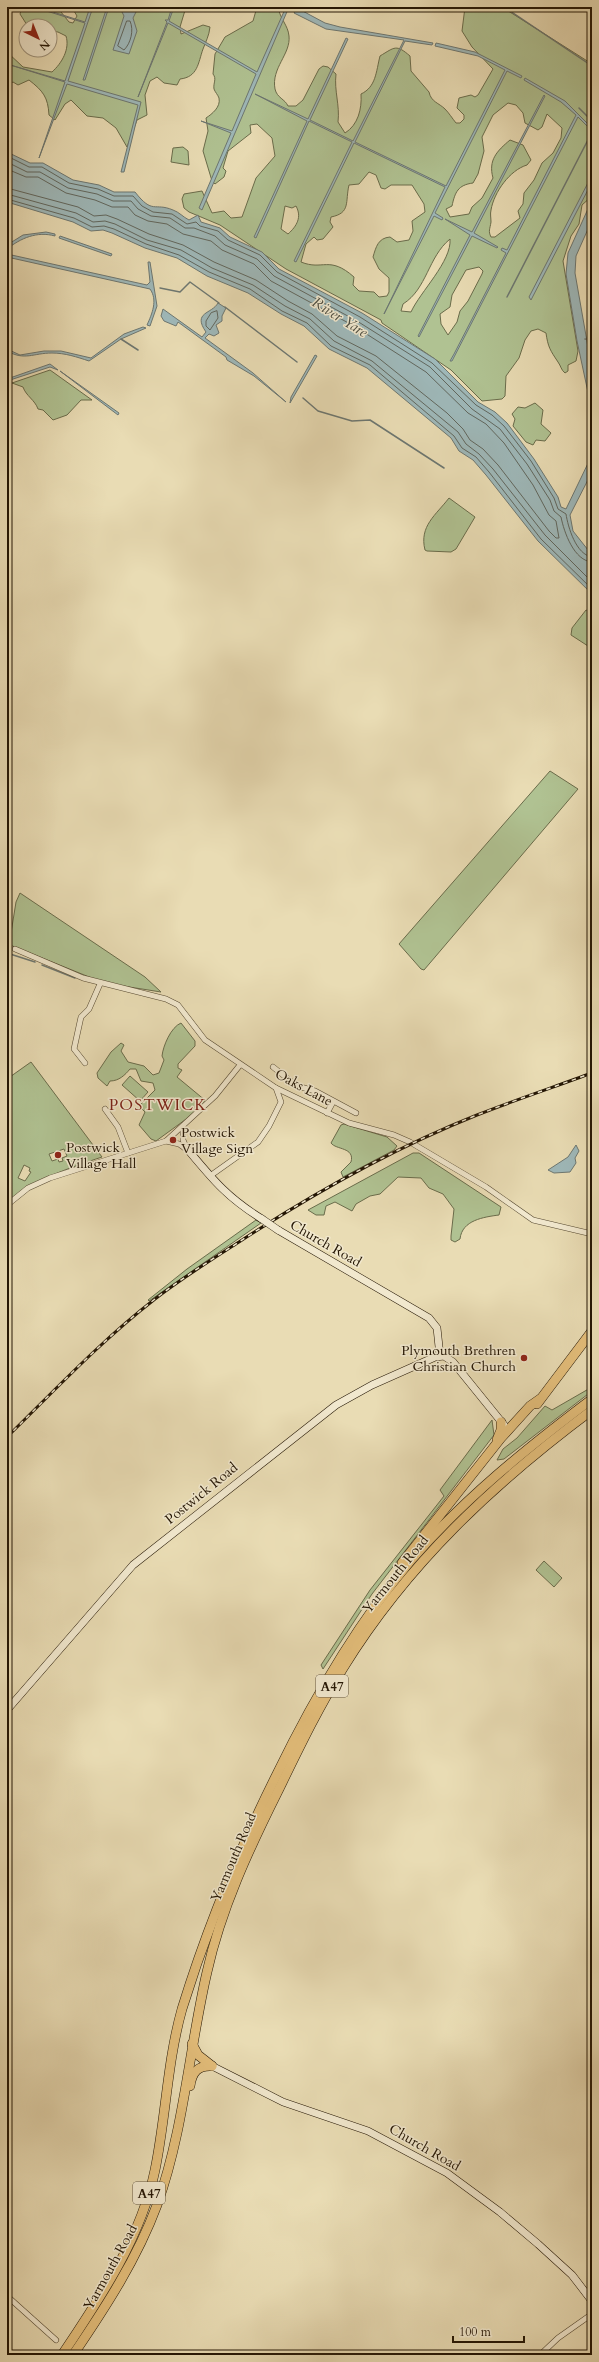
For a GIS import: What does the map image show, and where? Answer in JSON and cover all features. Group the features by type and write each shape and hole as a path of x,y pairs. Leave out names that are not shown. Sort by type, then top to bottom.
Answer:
{"highway":[{"path":"509,1430 513,1431 519,1428 592,1331"},
{"path":"509,1430 517,1420 540,1399"},
{"name":"A47","path":"363,1622 412,1560 477,1491 514,1458 592,1399"},
{"name":"A47","path":"551,1441 592,1410"},
{"name":"A47","path":"551,1441 592,1415"},
{"name":"A47","path":"488,1455 501,1433 499,1420"},
{"name":"A47","path":"363,1622 392,1575 509,1430"},
{"name":"Yarmouth Road","path":"73,2355 128,2269 148,2228 166,2176 179,2119 206,1972 220,1925 253,1842 295,1756 343,1668 390,1600 441,1539 490,1491 551,1441"},
{"name":"Yarmouth Road","path":"62,2355 115,2270 138,2225 155,2173 171,2060 182,2012 199,1956 230,1875 304,1718 341,1654 363,1622"},
{"path":"192,2044 198,2055 212,2066"},
{"name":"A47","path":"179,2119 191,2077 202,2067 212,2066"}],"street":[{"name":"Oaks Lane","path":"15,948 100,984 166,999 178,1006 200,1036 240,1065 276,1088 327,1113 410,1142 486,1187 533,1220 592,1234"},
{"path":"85,1063 74,1049 81,1017 89,1009 100,984"},
{"path":"7,1205 28,1188 50,1178 166,1141 215,1096 240,1065"},
{"path":"272,1067 297,1086 315,1091 356,1113"},
{"path":"276,1088 280,1102"},
{"path":"210,1176 258,1142 269,1126 282,1098 288,1094"},
{"path":"327,1113 333,1102"},
{"path":"106,1109 118,1127 128,1153"},
{"path":"183,1127 183,1140 189,1151"},
{"path":"166,1141 179,1144 189,1151"},
{"name":"Church Road","path":"189,1151 210,1176 238,1204 278,1230 429,1318 437,1328 440,1356"},
{"path":"440,1356 444,1356 452,1362 499,1420 509,1430"},
{"name":"Postwick Road","path":"7,1710 133,1565 336,1405 372,1385 440,1356"},
{"path":"499,1420 517,1420"},
{"name":"Church Road","path":"212,2066 284,2102 368,2131 437,2166 500,2212 538,2244 572,2275 592,2301"},
{"path":"7,2296 56,2340"},
{"path":"540,2355 558,2338 592,2314"}],"green space":[{"path":"22,7 57,7 69,22 73,23 77,16 74,11 78,7 186,7 180,27 181,34 203,25 210,27 194,72 186,78 180,79 177,85 164,83 157,77 150,81 145,95 147,115 137,120 127,147 116,128 103,118 87,116 71,100 65,104 55,120 49,115 44,95 29,80 18,85 13,82 7,85 7,52 23,67 52,72 62,60 67,46 66,36 58,32 58,18 23,18 20,14"},
{"path":"257,7 278,7 287,29 289,43 276,74 275,89 288,106 296,106 303,100 319,69 323,66 328,67 336,74 338,122 345,133 356,121 360,111 361,94 373,83 380,56 395,48 402,50 410,56 411,71 429,92 433,100 445,109 456,123 460,123 464,119 464,115 457,108 459,98 471,95 475,97 478,95 493,69 472,47 462,31 465,7 502,7 592,64 592,196 582,205 579,224 571,236 563,261 578,351 576,361 568,365 568,371 565,373 564,372 551,351 546,333 538,329 531,331 525,340 519,358 506,376 505,396 502,399 482,401 451,370 382,323 381,320 286,269 220,225 189,212 184,208 182,199 184,194 202,191 212,213 224,211 231,218 242,217 256,178 275,156 272,138 257,124 250,125 251,133 228,151 223,168 226,171 224,177 215,184 212,181 203,151 208,131 206,118 216,110 219,104 219,97 214,89 215,78 213,74 215,54 225,37 253,21","holes":["508,103 516,105 523,113 525,123 538,130 542,127 547,114 562,128 561,138 553,153 542,163 534,180 524,193 523,204 518,211 520,218 495,237 491,237 489,231 493,203 499,189 509,177 527,165 531,160 523,145 510,140 501,148 493,161 493,178 482,198 472,207 469,214 450,217 446,209 452,206 454,197 458,190 464,185 473,183 478,174 484,151 482,137 493,115","369,172 376,175 381,188 385,189 391,185 412,185 424,204 425,212 412,221 413,231 409,240 397,242 390,237 380,241 377,247 373,257 379,269 389,278 389,292 387,296 379,297 374,292 359,291 353,285 354,277 338,267 301,262 306,244 314,237 317,240 323,239 333,227 330,222 331,217 342,213 344,210 347,202 349,185 359,184","285,206 292,208 296,206 299,214 296,225 288,234 281,229","450,239 446,257 411,312 401,311 403,304 411,298 423,282 437,255","479,267 483,271 468,301 460,311 457,322 448,335 441,324 440,314 450,307 452,295 466,270"]},
{"path":"183,147 188,151 189,165 171,162 173,148"},
{"path":"50,370 92,400 81,400 67,415 53,420 43,410 38,409 23,387 12,383"},
{"path":"535,403 543,410 541,424 551,433 545,441 536,440 533,445 526,442 513,426 515,419 512,414 518,407 525,408"},
{"path":"449,498 475,517 456,549 451,552 427,551 425,550 424,534 430,521"},
{"path":"586,610 592,612 592,651 588,646 571,635 572,628"},
{"path":"550,771 578,789 424,970 421,969 399,944"},
{"path":"20,893 145,977 161,992 104,983 10,945 7,950 7,901 10,906 9,923 11,933 16,902"},
{"path":"181,1023 195,1041 195,1046 178,1064 178,1068 182,1070 177,1077 206,1101 189,1117 156,1141 151,1139 139,1125 145,1112 139,1106 155,1090 153,1083 141,1081 136,1069 130,1069 119,1079 110,1081 107,1086 98,1078 97,1073 111,1052 121,1043 124,1045 121,1051 128,1062 144,1066 153,1075 159,1073 164,1060 162,1056 166,1042 174,1028"},
{"path":"31,1062 102,1157 52,1175 29,1187 7,1202 7,1079","holes":["64,1149 67,1156 62,1158 63,1161 59,1162 58,1159 52,1161 49,1154","24,1165 30,1168 29,1171 31,1172 25,1181 18,1178"]},
{"path":"130,1076 148,1092 140,1101 122,1085"},
{"path":"344,1124 387,1137 397,1146 394,1150 343,1177 341,1172 351,1162 350,1154 348,1151 331,1143 341,1125"},
{"path":"413,1153 419,1153 501,1207 499,1215 481,1218 469,1224 462,1233 460,1239 455,1242 451,1240 454,1209 443,1194 429,1188 421,1178 398,1177 380,1194 370,1196 356,1204 352,1211 335,1202 326,1206 324,1215 316,1215 308,1210"},
{"path":"256,1220 261,1223 149,1301 148,1300 187,1269"},
{"path":"592,1387 592,1391 504,1459 497,1460 503,1449 517,1438 545,1406 552,1410"},
{"path":"492,1420 494,1435 372,1594 323,1669 321,1665 370,1590 444,1496 440,1490"},
{"path":"544,1561 562,1578 554,1587 536,1570"}],"water":[{"path":"16,7 37,7 85,22 90,7 93,7 68,81 141,102 124,172 121,172 138,105 67,84 39,158 65,82 7,64 65,81 85,23 37,8"},
{"path":"107,7 109,7 85,80 83,80"},
{"path":"112,7 134,7 137,10 133,18 137,31 129,54 113,50 124,16 121,10"},
{"path":"172,7 174,7 169,21 257,72 286,7 289,7 202,210 199,208 231,133 201,121 232,131 256,74 168,23 138,97 167,22 165,20 168,20"},
{"path":"297,8 325,23 340,27 433,43 432,45 405,41 355,142 446,186 505,70 478,56 435,46 436,43 475,52 522,76 521,78 507,71 435,213 443,218 442,220 434,216 384,314 445,187 354,143 296,262 294,261 352,142 309,121 256,238 254,237 307,121 255,94 308,119 346,38 348,39 310,120 353,141 404,40 326,29 294,13"},
{"path":"525,78 565,101 591,127 590,129 578,117 452,361 450,361 506,253 501,250 502,248 507,250 576,115 561,102 524,80"},
{"path":"544,95 545,96 474,233 498,247 497,248 472,236 419,337 418,336 470,235 445,219 472,232"},
{"name":"River Yare","path":"7,152 30,163 43,163 73,180 99,185 114,192 135,192 150,206 173,210 189,220 198,215 201,222 220,228 230,237 262,252 279,269 362,313 435,359 478,402 495,412 507,423 534,459 558,497 561,507 566,509 592,455 592,472 570,515 573,531 592,555 592,594 538,541 473,460 459,451 451,438 367,368 329,349 304,326 281,314 248,293 207,276 177,258 145,248 103,230 91,231 73,222 7,202"},
{"path":"592,175 592,182 531,300 529,297"},
{"path":"592,200 592,220 576,256 575,273 592,370 592,411 577,341 566,274 568,253"},
{"path":"46,232 55,234 55,236 42,234 30,236 7,249 7,245 23,235"},
{"path":"60,236 112,254 111,256 59,238"},
{"path":"7,254 147,285 150,282 148,262 150,262 157,306 150,326 147,325 152,312 154,298 150,289 7,257"},
{"path":"218,303 226,308 222,316 222,321 216,325 219,333 214,336 209,334 205,338 253,373 286,402 254,376 227,360 226,357 178,322 176,326 164,321 161,316 163,309 202,337 206,332 202,325 202,317"},
{"path":"143,327 146,328 121,339 89,361 62,354 45,353 19,356 7,351 7,349 20,355 44,351 61,351 91,358 124,334"},
{"path":"315,355 317,356 290,403 291,397"},
{"path":"50,364 58,370 50,367 7,381 7,379"},
{"path":"60,371 119,413 118,415"},
{"path":"576,1145 579,1151 575,1158 576,1163 570,1172 554,1173 548,1170 568,1157"}],"waterway":[{"path":"504,7 592,66"},
{"path":"579,108 592,121"},
{"path":"507,297 591,134"},
{"path":"160,288 180,292 190,282 219,303"},
{"path":"225,307 297,362"},
{"path":"121,339 138,350"},
{"path":"585,339 592,340"},
{"path":"303,398 318,411 352,421 370,420 444,468"},
{"path":"7,953 35,962"},
{"path":"42,965 75,978"}],"railway":[{"path":"7,1437 79,1366 135,1315 186,1276 267,1224 355,1172 415,1142 477,1115 592,1073"}],"place":[{"name":"Postwick Village Sign","path":"173,1140"},
{"name":"Postwick Village Hall","path":"58,1155"},
{"name":"Plymouth Brethren Christian Church","path":"524,1358"}],"district":[{"name":"POSTWICK","path":"158,1104"}]}
